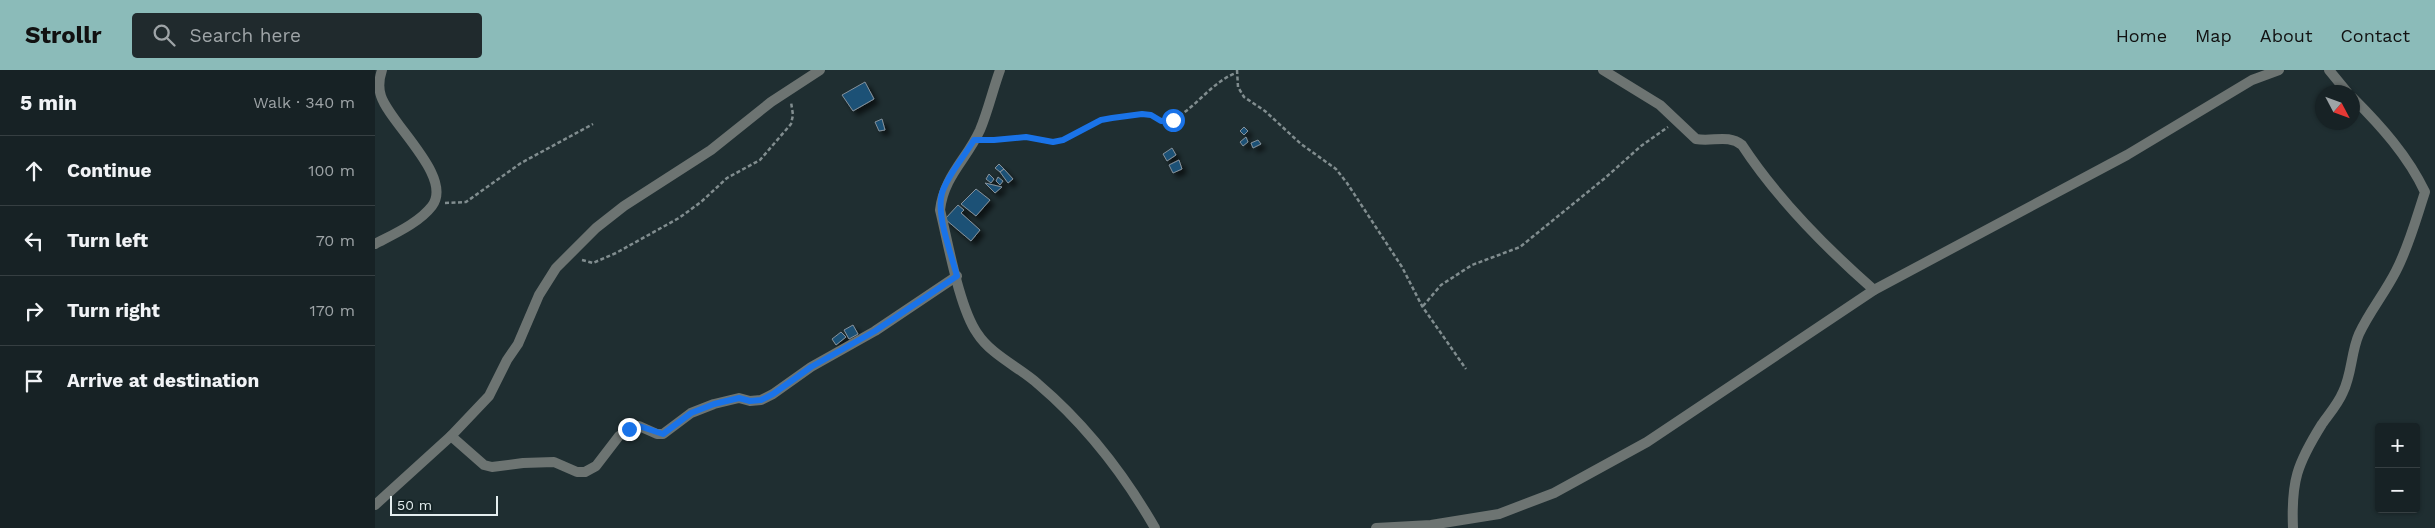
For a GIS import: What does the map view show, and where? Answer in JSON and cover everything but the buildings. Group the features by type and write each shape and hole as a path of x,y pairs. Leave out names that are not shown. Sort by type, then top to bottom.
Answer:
{"street":[{"path":"375,244 425,214 433,205 438,195 437,184 426,163 382,97 379,82 382,70"},
{"path":"375,505 451,436 489,396 507,360 518,344 539,295 556,268 597,228 624,206 711,150 789,90 820,70"},
{"path":"1000,70 980,130 949,178 942,193 940,210 969,317 977,334 991,348 1037,382 1075,419 1137,496 1155,528"},
{"path":"1603,70 1660,104 1696,139 1728,138 1742,145 1783,199 1834,255 1874,290"},
{"path":"1376,528 1431,525 1499,514 1554,493 1647,442 1874,290 2127,155 2252,80 2279,70"},
{"path":"2329,70 2341,85"},
{"path":"2293,528 2292,500 2294,478 2315,435 2344,392 2352,351 2360,332 2382,296 2403,255 2425,192 2415,172 2400,151 2377,122 2360,105"},
{"path":"451,436 484,465 492,467 554,462 577,472 585,472 596,466 619,436 629,429 639,426 663,434 691,413 714,404 739,398 750,401 767,397 811,367 875,331 957,276"}],"path":[{"path":"974,140 1026,137 1053,142 1073,136 1101,120 1142,114 1167,122 1180,115 1219,82 1236,72 1238,87 1244,97 1265,111 1301,144 1336,169 1402,267 1422,306 1466,369"},
{"path":"570,255 593,263 604,259 690,211 727,178 760,160 791,124 793,115 789,90"},
{"path":"1422,306 1441,285 1472,265 1521,247 1653,136 1679,122"},
{"path":"433,205 466,202 521,163 593,124"}],"route":[{"path":"629,429 639,426 657,434 663,434 672,429 682,418 714,404 739,398 750,401 761,400 773,394 811,367 875,331 957,276 940,210 942,193 949,178 974,140 1026,137 1053,142 1073,136 1101,120 1142,114 1151,115 1161,121 1173,120"}]}
